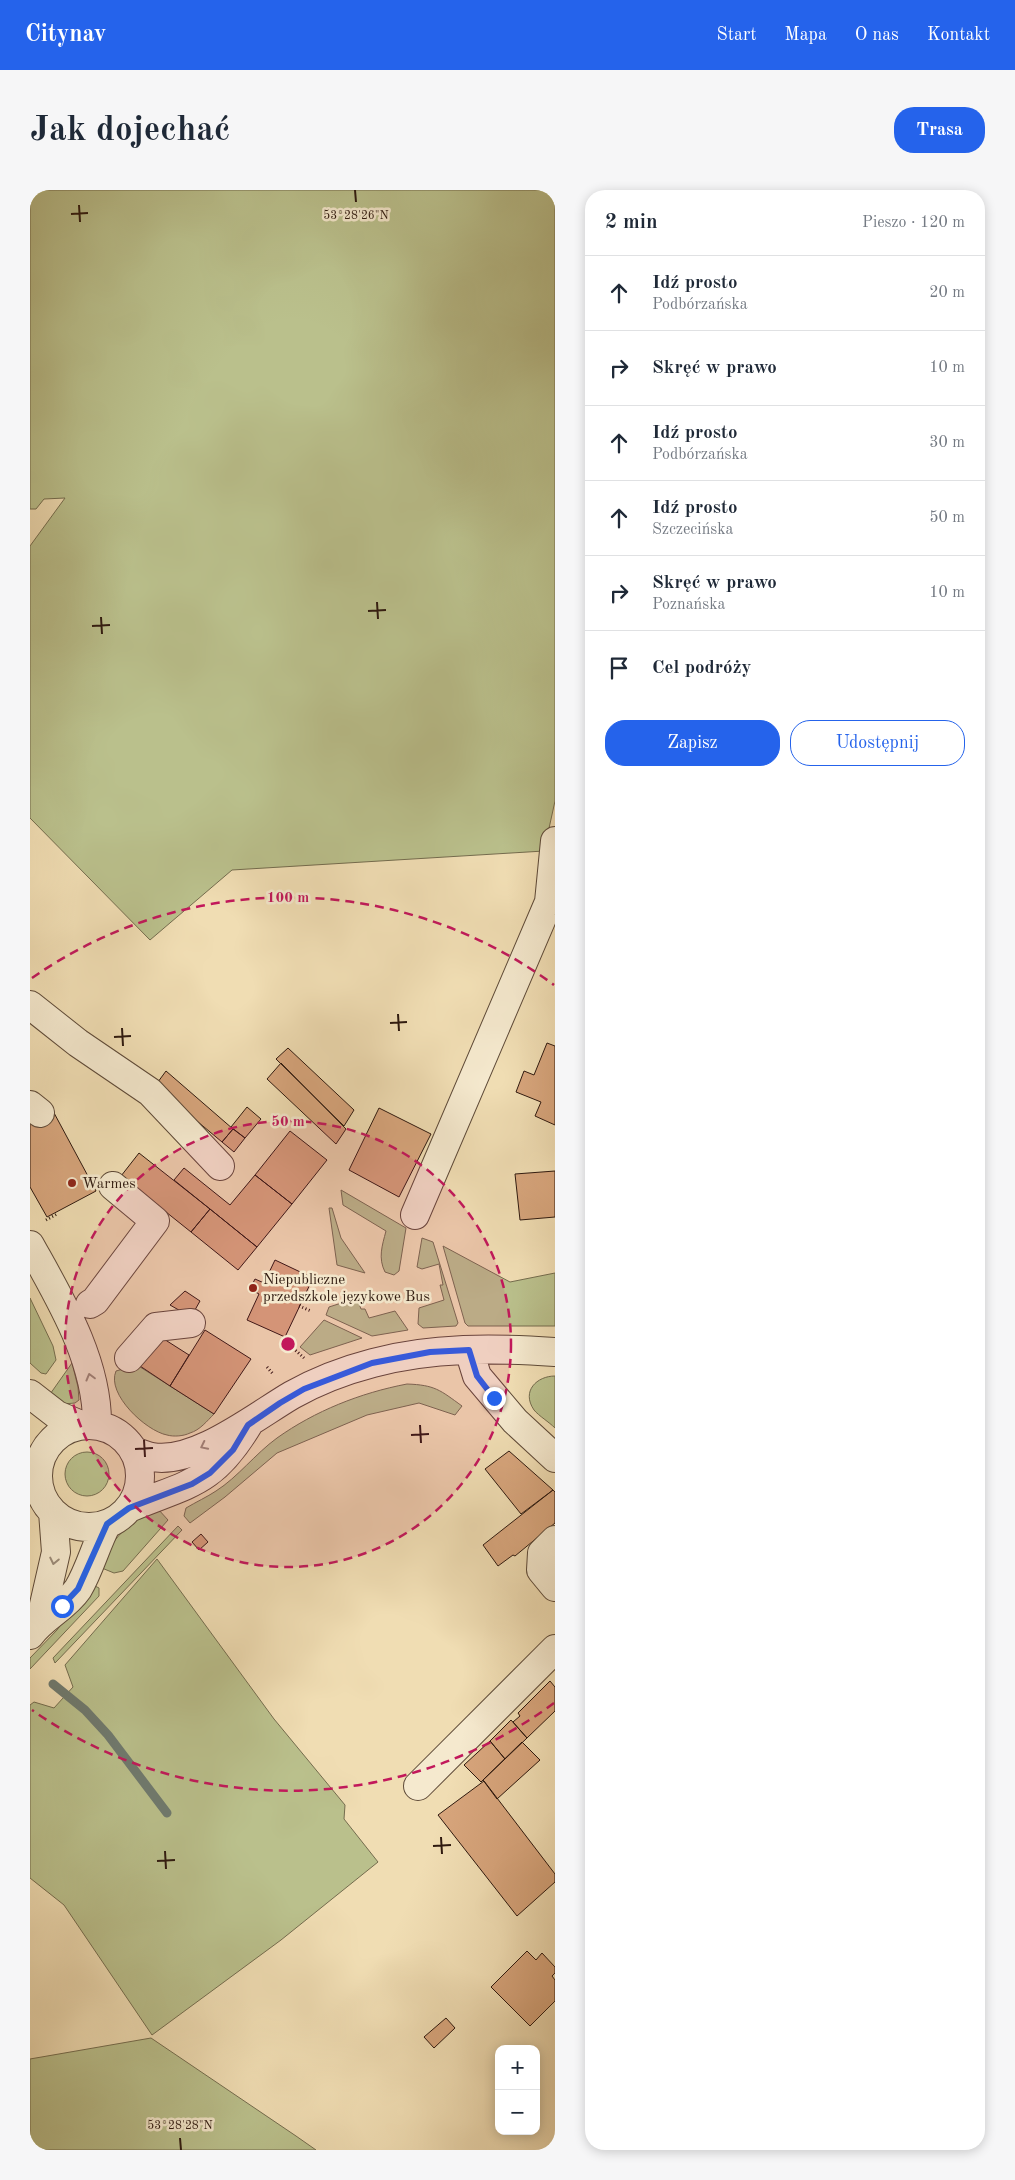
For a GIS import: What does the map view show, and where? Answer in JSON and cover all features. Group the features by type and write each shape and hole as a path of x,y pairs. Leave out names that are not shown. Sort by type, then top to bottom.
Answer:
{"street":[{"path":"415,1215 552,901 552,857 555,841"},
{"path":"30,1005 78,1043 150,1092 220,1166"},
{"path":"90,1304 95,1301 155,1221 113,1186"},
{"path":"36,1234 84,1358 97,1405 89,1425"},
{"path":"129,1358 156,1327 191,1322"},
{"path":"134,1451 152,1457 173,1457 191,1452 248,1425 304,1389 356,1368 404,1356 469,1350 555,1352"},
{"path":"469,1350 477,1376 515,1421 555,1458"},
{"path":"30,1394 57,1415 112,1430 124,1439 134,1451 139,1465 140,1480 136,1495 118,1516 78,1589 62,1606 35,1629"},
{"path":"89,1425 69,1429 54,1438 44,1450 34,1453 41,1494 53,1512 73,1525 88,1527 192,1484 210,1473 233,1450 248,1425"},
{"path":"35,1629 56,1552 53,1512"},
{"path":"555,1540 542,1553 541,1570 555,1587"},
{"path":"418,1786 555,1649"}],"path":[{"path":"36,1234 57,1214"},
{"path":"299,1306 311,1311"},
{"path":"293,1348 309,1362"}],"green space":[{"path":"30,190 555,190 555,801 544,851 232,870 150,940 30,818 30,546 65,498 44,499 36,509 30,509"},
{"path":"341,1190 406,1228 399,1271 394,1275 385,1272 381,1257 386,1231 343,1205"},
{"path":"329,1208 332,1208 341,1238 365,1273 337,1265"},
{"path":"422,1238 433,1242 458,1323 456,1326 423,1328 418,1324 419,1308 444,1300 440,1285 443,1285 439,1264 422,1269 417,1267"},
{"path":"443,1246 510,1282 555,1273 555,1326 468,1326 465,1323"},
{"path":"30,1298 53,1346 56,1360 46,1374 41,1373 30,1363"},
{"path":"357,1298 361,1309 365,1309 369,1318 395,1311 408,1330 372,1336 326,1315 329,1307"},
{"path":"324,1320 362,1338 310,1355 300,1347"},
{"path":"72,1363 79,1400 75,1403 63,1404 48,1397"},
{"path":"137,1365 214,1414 197,1430 188,1434 167,1435 149,1427 122,1400 114,1380 116,1371"},
{"path":"555,1376 555,1428 534,1410 529,1397 530,1391 537,1382"},
{"path":"407,1384 437,1389 462,1406 455,1415 419,1403 367,1415 277,1453 225,1497 190,1523 184,1516 186,1508 224,1485 269,1444 307,1419 322,1411 372,1392"},
{"path":"83,1452 91,1452 103,1458 109,1474 103,1490 91,1496 83,1496 71,1490 65,1478 65,1470 71,1458"},
{"path":"158,1509 168,1520 123,1571 114,1573 97,1566 122,1532 147,1513"},
{"path":"178,1526 182,1530 55,1663 53,1658"},
{"path":"157,1559 274,1719 345,1805 344,1819 378,1862 281,1940 152,2035 64,1905 30,1878 30,1705 34,1702 54,1708 73,1687 65,1665"},
{"path":"91,1584 99,1588 99,1596 30,1669 30,1658 57,1630"},
{"path":"151,2038 316,2150 30,2150 30,2059"}],"building":[{"path":"547,1043 555,1046 555,1125 535,1116 541,1102 516,1092 524,1071 534,1075"},
{"path":"288,1048 354,1110 344,1126 276,1059"},
{"path":"281,1063 346,1129 336,1144 267,1079"},
{"path":"166,1071 233,1129 222,1142 155,1086"},
{"path":"247,1107 261,1119 245,1138 231,1127"},
{"path":"379,1108 431,1134 399,1197 349,1170"},
{"path":"53,1111 96,1191 47,1217 30,1187 30,1123"},
{"path":"233,1129 245,1138 234,1152 222,1142"},
{"path":"290,1131 327,1160 292,1204 255,1175"},
{"path":"139,1153 210,1209 191,1232 121,1176"},
{"path":"184,1168 230,1205 255,1175 292,1204 257,1247 174,1180"},
{"path":"555,1171 555,1217 520,1220 515,1174"},
{"path":"210,1209 257,1247 238,1270 191,1232"},
{"path":"275,1260 313,1278 285,1337 247,1320 259,1294 250,1289 255,1279 264,1283"},
{"path":"185,1291 200,1301 191,1317 170,1305"},
{"path":"205,1330 251,1359 214,1414 170,1386"},
{"path":"156,1334 189,1355 170,1386 137,1364"},
{"path":"509,1451 553,1490 521,1514 485,1469"},
{"path":"553,1490 555,1492 555,1523 515,1556 513,1555 498,1566 483,1545"},
{"path":"201,1534 208,1542 199,1550 192,1542"},
{"path":"550,1681 555,1687 555,1711 527,1738 513,1722 520,1716 518,1713"},
{"path":"511,1720 527,1738 505,1759 490,1741"},
{"path":"490,1741 505,1759 481,1782 464,1765"},
{"path":"522,1742 540,1760 497,1799 483,1780"},
{"path":"484,1781 555,1874 555,1882 517,1916 438,1815"},
{"path":"527,1951 536,1960 542,1953 555,1967 555,1973 552,1976 555,1980 555,2001 530,2026 491,1987"},
{"path":"446,2018 455,2028 434,2048 424,2037"}],"waterway":[{"path":"53,1684 85,1710 108,1735 167,1813"}],"place":[{"name":"Warmes","path":"72,1183"},
{"name":"Niepubliczne przedszkole językowe Bus","path":"253,1288"}],"route":[{"path":"62,1606 78,1589 98,1540 107,1524 129,1508 192,1484 210,1473 233,1450 248,1425 304,1389 372,1363 430,1352 469,1350 477,1376 494,1398"}]}
